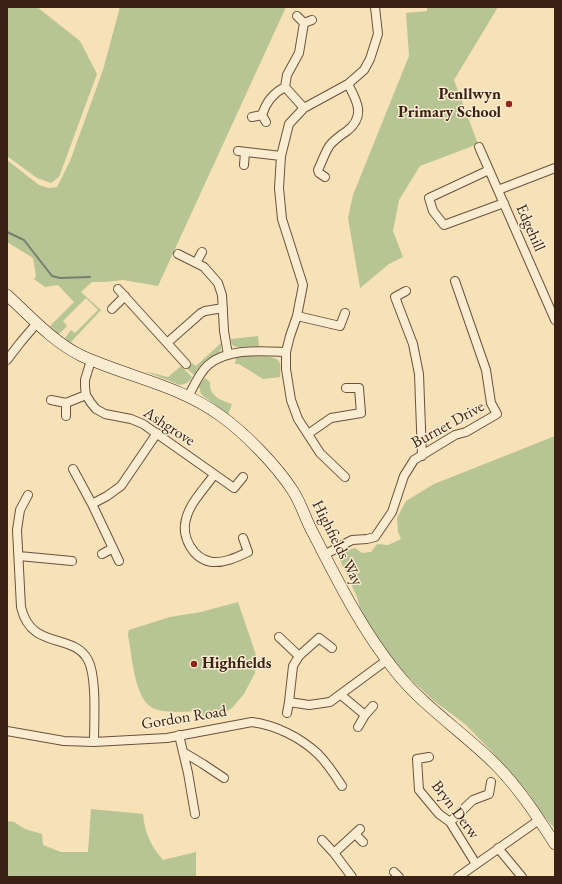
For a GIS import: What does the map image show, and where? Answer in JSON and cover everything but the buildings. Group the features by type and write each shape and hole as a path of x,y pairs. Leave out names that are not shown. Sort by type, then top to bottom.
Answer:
{"main road":[{"name":"Highfields Way","path":"7,296 68,348 91,360 150,380 188,397 221,416 264,455 293,491 324,555 356,615 387,660 397,673 421,698 496,765 521,794 555,844"}],"street":[{"path":"345,477 320,453 298,419 291,400 286,369 286,352 297,316 303,285 282,219 280,188 281,156 289,124 304,108 348,84 364,70 375,48 378,34 375,7"},
{"path":"285,87 287,75 299,53 308,22 297,16"},
{"path":"325,177 319,173 318,170 325,154 331,144 354,124 359,114 357,103 348,84"},
{"path":"285,87 304,108"},
{"path":"266,122 262,115 264,109 273,94 285,87"},
{"path":"252,117 262,115"},
{"name":"Edgehill","path":"479,147 555,320"},
{"path":"244,165 242,152 281,156"},
{"path":"498,190 555,168"},
{"path":"489,170 429,198 433,212 444,225 504,203"},
{"path":"196,262 202,252"},
{"path":"178,254 204,267 218,283 222,295 224,331 228,355"},
{"name":"Burnet Drive","path":"324,555 352,540 375,537 392,512 404,476 414,460 456,435 466,432 497,414 491,403 486,370 454,281"},
{"path":"118,289 186,364"},
{"path":"406,291 395,297 413,344 419,374 422,456"},
{"path":"112,309 125,296"},
{"path":"167,343 201,313 223,308"},
{"path":"297,316 340,326 345,313"},
{"path":"7,360 37,323"},
{"path":"188,397 198,378 208,365 214,361 228,355 250,351 286,352"},
{"path":"51,400 66,404 86,395 86,380 91,360"},
{"path":"308,434 331,418 361,413 358,388 346,388"},
{"name":"Ashgrove","path":"86,395 91,403 100,412 131,419 143,424 234,488 243,477"},
{"path":"66,404 66,416"},
{"path":"92,504 121,486 157,433"},
{"path":"73,469 92,504 119,561"},
{"path":"79,480 87,475"},
{"path":"214,475 188,513 184,529 186,538 195,554 212,562 232,559 257,550"},
{"path":"28,495 20,510 17,530 21,607 28,625 43,637 69,645 79,650 87,658 93,678 94,742"},
{"path":"243,538 248,552"},
{"path":"102,554 113,548"},
{"path":"19,556 72,561"},
{"path":"279,637 299,656"},
{"path":"287,713 293,666 299,656 319,638 332,648"},
{"path":"289,702 319,705 330,702 387,660"},
{"path":"341,695 365,715"},
{"path":"358,727 365,715 373,706"},
{"name":"Gordon Road","path":"7,731 64,741 94,742 166,738 252,722 265,723 287,733 304,743 318,754 342,786"},
{"path":"179,735 188,773 195,814"},
{"path":"183,752 224,778"},
{"name":"Bryn Derw","path":"429,757 417,759 419,790 439,814 450,822 476,864"},
{"path":"450,822 473,800 489,794 491,782"},
{"path":"458,877 539,820"},
{"path":"334,853 358,831 363,842"},
{"path":"322,840 352,877"},
{"path":"498,848 522,877"}],"green space":[{"path":"7,7 37,7 80,41 97,74 59,177 51,183 37,178 7,156"},
{"path":"120,7 286,7 158,286 123,280 92,282 81,292 101,310 70,343 65,338 71,330 75,333 98,310 86,298 63,321 67,326 60,333 58,334 50,326 74,302 58,285 45,287 34,279 36,276 33,258 7,242 7,160 39,185 48,188 57,187 70,161 103,70"},
{"path":"427,7 498,7 454,80 478,144 420,166 399,200 393,231 403,257 389,264 360,288 348,218 353,195 409,56 406,13 427,11"},
{"path":"258,336 259,346 237,347 231,342 231,339"},
{"path":"221,343 219,353 204,362 194,375 186,368 192,363 196,366"},
{"path":"251,356 272,357 279,361 280,377 263,379 239,364 235,364 236,358"},
{"path":"181,366 192,377 188,382 180,385 144,371 168,377"},
{"path":"205,378 210,382 211,391 216,397 232,404 228,415 201,394 199,386"},
{"path":"555,436 555,829 541,813 530,795 493,753 465,724 434,701 403,672 384,649 361,613 357,597 339,558 343,551 355,548 362,553 371,552 377,544 388,545 401,539 398,532 397,518 406,501 434,484"},
{"name":"Highfields","path":"238,602 256,655 255,673 244,694 232,708 222,714 203,716 202,711 161,711 148,705 138,688 128,635 129,630 170,617 201,612"},
{"path":"91,809 143,814 145,828 149,839 163,860 196,852 196,877 7,877 7,821 14,822 25,829 42,834 43,845 61,852 88,852"}],"waterway":[{"path":"7,232 24,240 52,276 60,278 90,277"}],"place":[{"name":"Penllwyn Primary School","path":"509,104"},
{"name":"Highfields","path":"194,664"}]}
